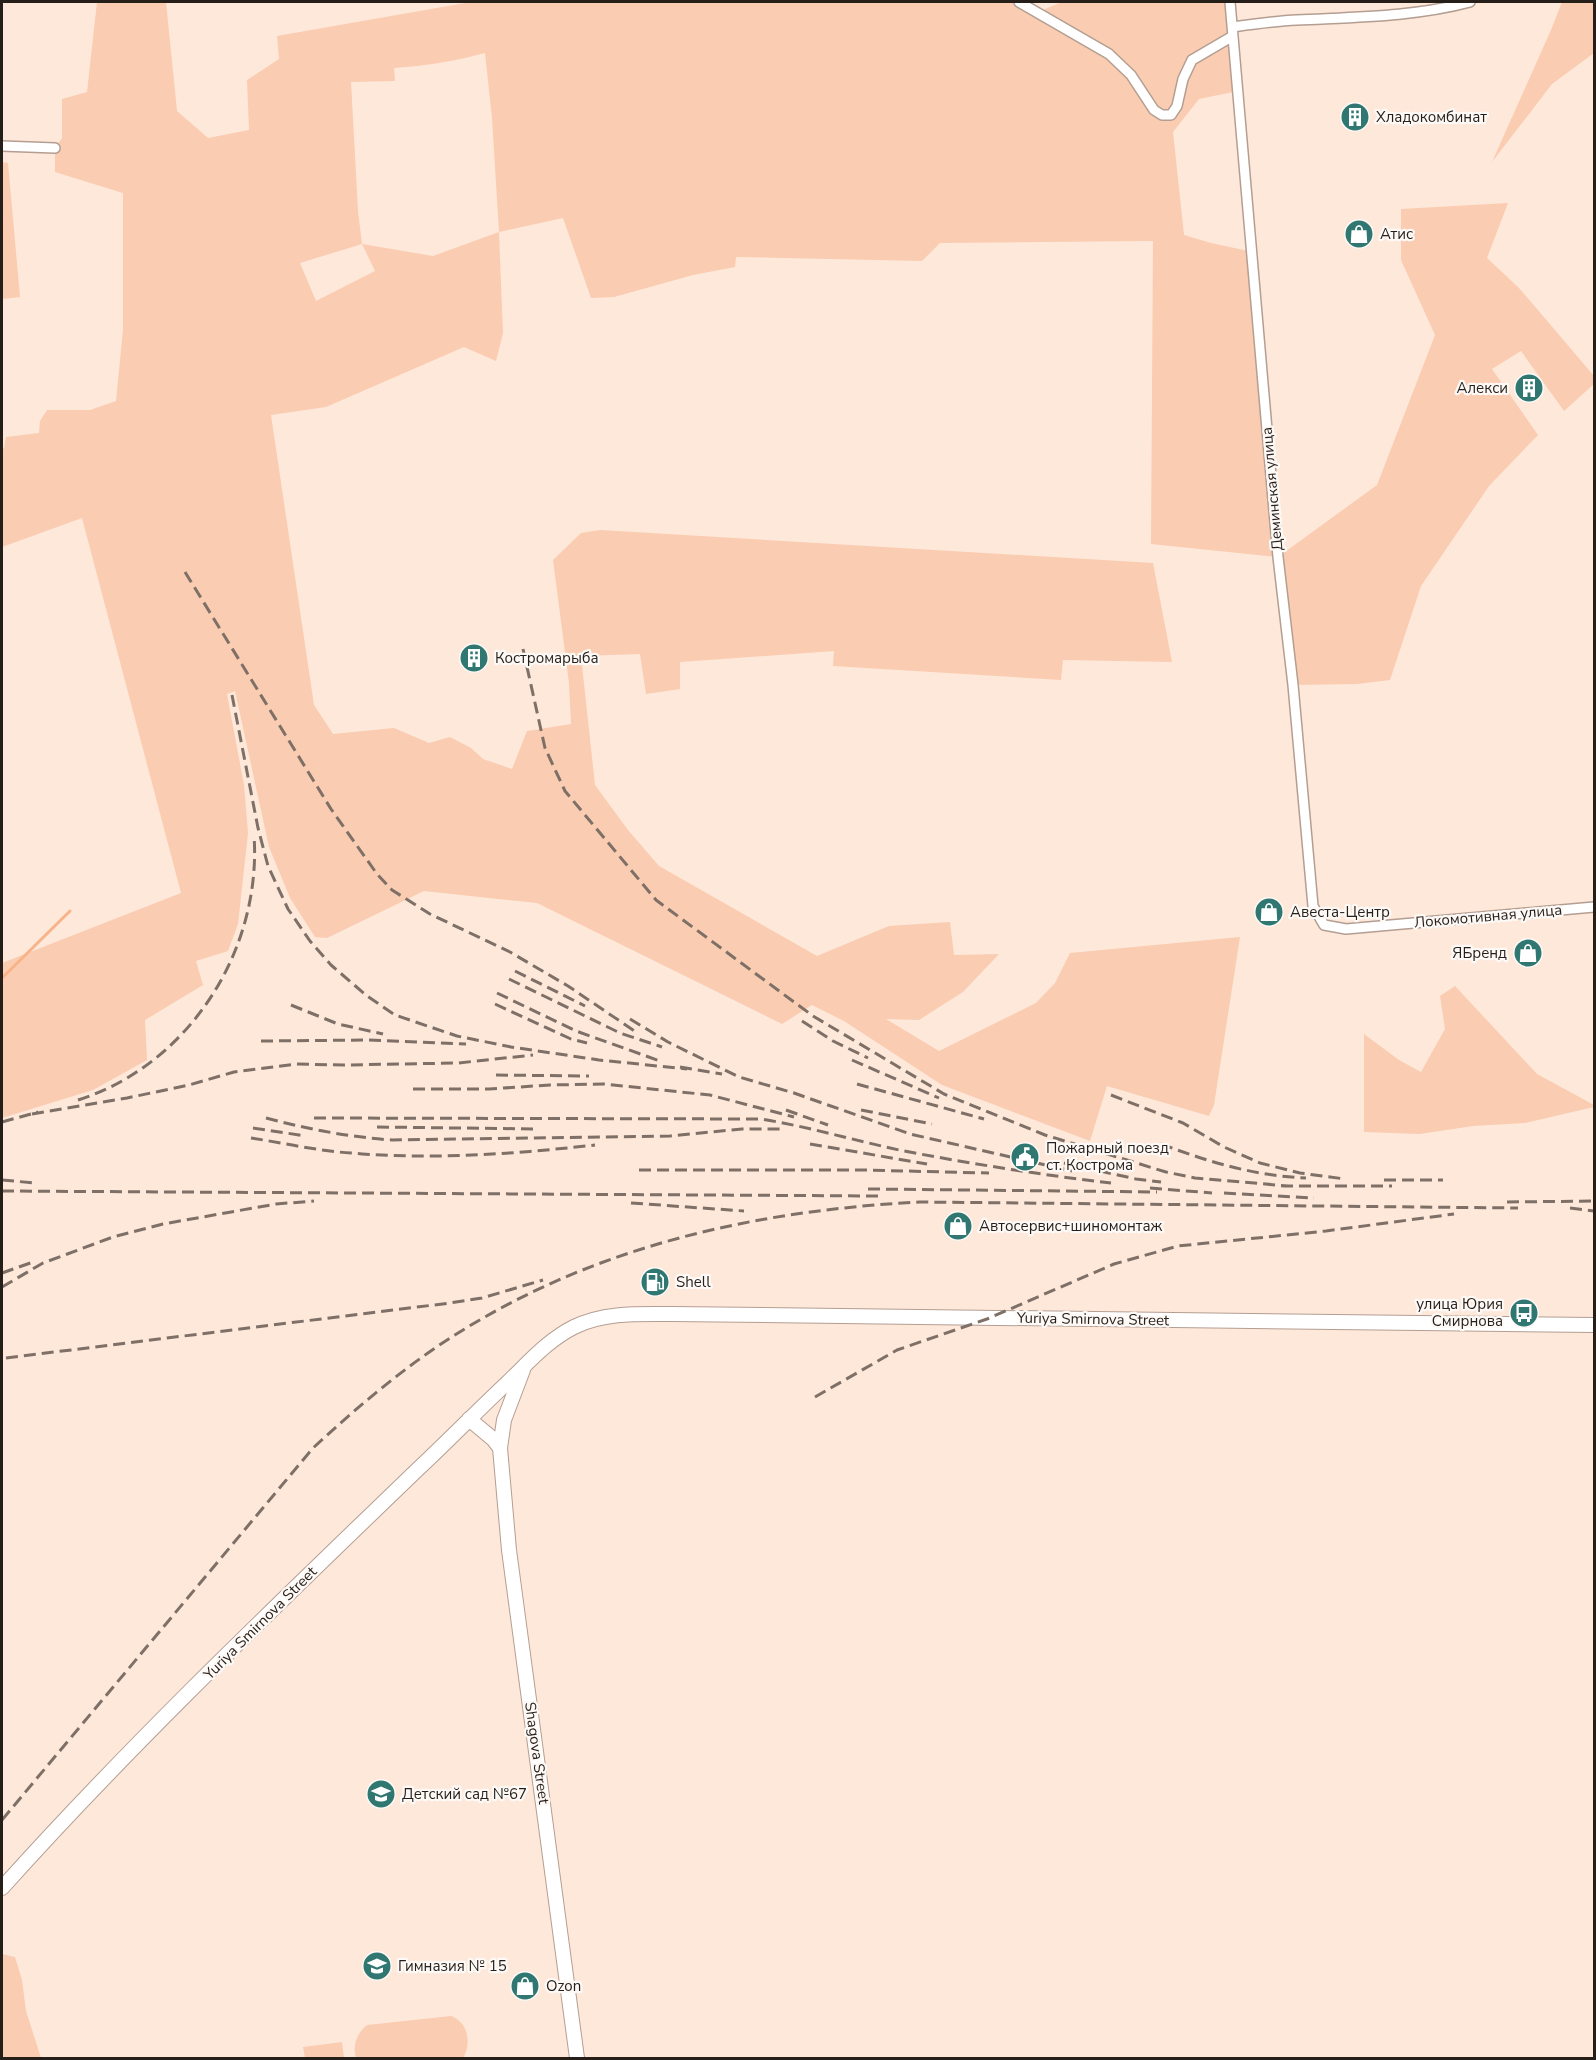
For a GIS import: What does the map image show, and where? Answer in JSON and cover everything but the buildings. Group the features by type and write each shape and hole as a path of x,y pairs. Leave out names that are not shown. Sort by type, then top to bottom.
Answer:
{"main road":[{"path":"525,1366 557,1337 575,1327 591,1321 635,1314 1594,1325"},
{"name":"Yuriya Smirnova Street","path":"2,1888 115,1766 525,1366"},
{"name":"Shagova Street","path":"525,1366 504,1419 500,1448 509,1550 578,2058"},
{"path":"470,1419 500,1448"}],"street":[{"path":"1019,2 1109,54 1131,75 1154,110 1162,115 1171,115 1177,106 1183,80 1192,60 1233,31 1293,20 1445,9 1470,2"},
{"name":"Деминская улица","path":"1230,2 1278,557 1293,685 1313,906 1324,925 1346,929"},
{"path":"2,146 55,148"},
{"name":"Локомотивная улица","path":"1346,929 1594,907"}],"shaded area":[{"path":"97,2 166,2 177,111 208,138 249,130 247,80 279,59 277,36 471,2 1019,2 1038,12 1062,2 1230,2 1238,91 1199,99 1173,132 1184,235 1253,252 1278,557 1151,544 1153,241 940,243 922,261 736,257 735,267 693,275 614,297 591,298 563,218 499,232 503,333 496,361 464,347 326,407 271,415 314,705 333,734 394,728 429,743 450,737 471,748 483,759 512,769 527,731 571,724 569,683 553,560 581,533 600,530 1153,563 1172,662 1063,660 1061,680 833,666 834,651 680,662 680,689 646,694 640,654 581,656 595,785 628,830 659,866 817,956 889,926 950,922 954,955 999,954 963,992 919,1020 886,1019 939,1051 1036,1003 1055,983 1070,953 1240,937 1214,1105 1209,1116 1107,1086 1090,1141 942,1085 844,1021 812,1005 782,1024 537,903 424,891 327,938 315,937 290,898 269,847 235,691 227,694 244,785 248,833 238,924 228,951 196,961 203,985 145,1020 147,1060 93,1090 2,1118 2,963 181,893 82,518 2,547 2,449 6,437 39,433 40,421 47,410 90,410 116,401 123,330 123,193 55,172 55,148 62,138 62,99 87,92","holes":["485,53 492,118 499,232 433,256 362,244 351,82 395,81 394,68 440,63","362,244 375,271 316,301 300,263"]},
{"path":"1562,2 1594,2 1594,53 1552,84 1492,162 1551,30"},
{"path":"2,162 8,163 20,297 2,299"},
{"path":"1508,203 1487,258 1519,288 1594,376 1594,384 1564,411 1521,351 1492,369 1538,435 1489,486 1421,586 1390,680 1357,684 1293,685 1278,557 1377,485 1435,335 1401,260 1401,209"},
{"path":"1455,986 1537,1074 1594,1107 1525,1123 1473,1126 1420,1134 1364,1132 1364,1034 1399,1060 1421,1072 1445,1029 1440,996"},
{"path":"2,1954 15,1957 22,1980 26,2011 41,2058 2,2058"},
{"path":"451,2016 461,2023 467,2034 466,2052 463,2058 356,2058 356,2040 367,2025"},
{"path":"342,2042 344,2058 305,2058 303,2047"}],"waterway":[{"path":"2,978 70,911"}],"railway":[{"path":"185,572 331,809 377,874 392,890 430,914 510,952 568,986 636,1032"},
{"path":"523,649 545,748 565,791 656,900 813,1016 944,1094 1045,1135 1166,1172 1195,1178 1288,1186"},
{"path":"232,695 258,828 268,866 288,909 310,941 331,965 367,996 395,1015 457,1036 511,1047 599,1060 687,1069"},
{"path":"78,1100 118,1083 153,1060 185,1031 211,998 231,960 245,920 253,878 254,835"},
{"path":"515,971 585,1006"},
{"path":"509,979 620,1033 662,1047"},
{"path":"497,993 576,1031 660,1061"},
{"path":"495,1004 571,1039 587,1043"},
{"path":"291,1005 338,1024 383,1034"},
{"path":"630,1019 668,1042 739,1077 794,1093 910,1134 1072,1171"},
{"path":"802,1021 833,1041 868,1058"},
{"path":"261,1041 368,1040 466,1044"},
{"path":"32,1114 127,1098 189,1085 234,1072 296,1064 458,1063 533,1055"},
{"path":"852,1060 939,1098"},
{"path":"680,1067 722,1074"},
{"path":"496,1075 589,1076"},
{"path":"413,1089 489,1089 604,1084 710,1095 794,1117"},
{"path":"857,1084 984,1119"},
{"path":"1111,1095 1183,1123 1224,1147 1260,1163 1300,1173 1345,1179"},
{"path":"786,1110 828,1125"},
{"path":"861,1110 932,1124"},
{"path":"2,1122 38,1112"},
{"path":"266,1118 328,1132 392,1140 670,1136 742,1129 782,1129"},
{"path":"314,1118 761,1119 930,1156 1111,1183"},
{"path":"377,1127 539,1129"},
{"path":"253,1128 306,1136"},
{"path":"251,1138 339,1152 412,1156 504,1153 595,1145"},
{"path":"810,1144 927,1164"},
{"path":"1161,1144 1232,1167 1287,1177 1306,1178"},
{"path":"1064,1163 1136,1179 1161,1182"},
{"path":"639,1170 863,1170 989,1173"},
{"path":"2,1180 35,1183"},
{"path":"1384,1180 1443,1180"},
{"path":"1281,1186 1392,1186"},
{"path":"1150,1188 1212,1193"},
{"path":"868,1189 1157,1192"},
{"path":"2,1191 880,1196"},
{"path":"1224,1193 1314,1198"},
{"path":"2,1287 43,1263 113,1237 163,1224 276,1204 314,1201"},
{"path":"1507,1202 1594,1201"},
{"path":"2,1820 313,1448 412,1364 455,1335 529,1294 582,1270 636,1251 747,1222 862,1206 920,1202 1518,1208"},
{"path":"631,1203 744,1211"},
{"path":"1570,1208 1594,1211"},
{"path":"815,1397 897,1350 987,1319 1114,1264 1178,1246 1326,1231 1454,1214"},
{"path":"2,1273 33,1262"},
{"path":"6,1358 450,1303 482,1298 543,1280"}],"place":[{"name":"Хладокомбинат","path":"1355,117"},
{"name":"Атис","path":"1359,234"},
{"name":"Алекси","path":"1529,388"},
{"name":"Костромарыба","path":"474,658"},
{"name":"Авеста-Центр","path":"1269,912"},
{"name":"ЯБренд","path":"1528,953"},
{"name":"Пожарный поезд ст. Кострома","path":"1025,1157"},
{"name":"Автосервис+шиномонтаж","path":"958,1226"},
{"name":"Shell","path":"655,1282"},
{"name":"улица Юрия Смирнова","path":"1524,1313"},
{"name":"Детский сад №67","path":"381,1794"},
{"name":"Гимназия № 15","path":"377,1966"},
{"name":"Ozon","path":"525,1986"}]}
